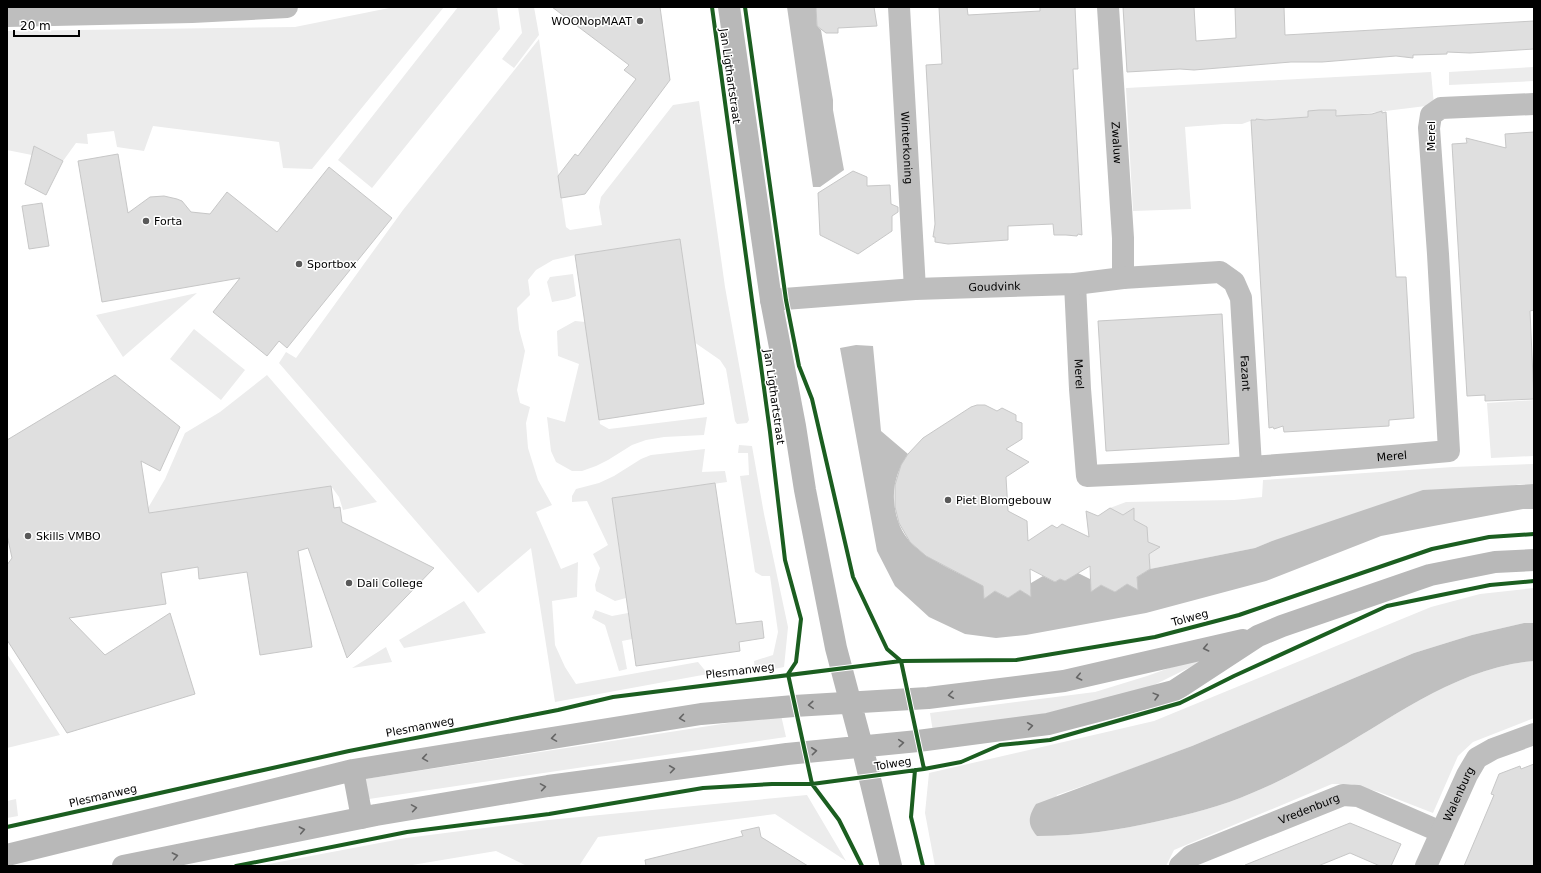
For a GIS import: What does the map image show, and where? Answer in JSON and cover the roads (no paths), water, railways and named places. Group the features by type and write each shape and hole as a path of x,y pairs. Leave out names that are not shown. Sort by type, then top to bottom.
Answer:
{"main road":[{"name":"Jan Ligthartstraat","path":"729,7 771,300 795,426 805,490 836,648 862,746 891,866"},
{"path":"7,855 353,770 701,714 850,702 928,698 1064,681 1258,636 1282,626 1430,575 1495,562 1534,560"},
{"name":"Tolweg","path":"862,746 918,741 1048,724 1174,691 1258,636"},
{"path":"123,866 362,818 548,786 787,754 862,746"},
{"path":"353,770 362,818"}],"street":[{"path":"7,16 287,7"},
{"name":"Winterkoning","path":"899,7 915,289"},
{"name":"Zwaluw","path":"1108,7 1123,238 1123,278"},
{"name":"Merel","path":"1075,284 1080,389 1087,476 1194,471 1344,461 1449,451 1429,128 1431,115 1441,108 1534,104"},
{"name":"Goudvink","path":"771,300 915,289 1075,284 1123,278 1220,272 1234,282"},
{"name":"Fazant","path":"1234,282 1241,300 1252,466"},
{"name":"Walenburg","path":"1426,866 1467,775 1477,758 1493,748 1534,734"},
{"name":"Vredenburg","path":"1180,866 1191,856 1342,795 1358,796 1441,832"}],"place":[{"name":"WOONopMAAT","path":"640,21"},
{"name":"Forta","path":"146,221"},
{"name":"Sportbox","path":"299,264"},
{"name":"Piet Blomgebouw","path":"948,500"},
{"name":"Skills VMBO","path":"28,536"},
{"name":"Dali College","path":"349,583"}]}
